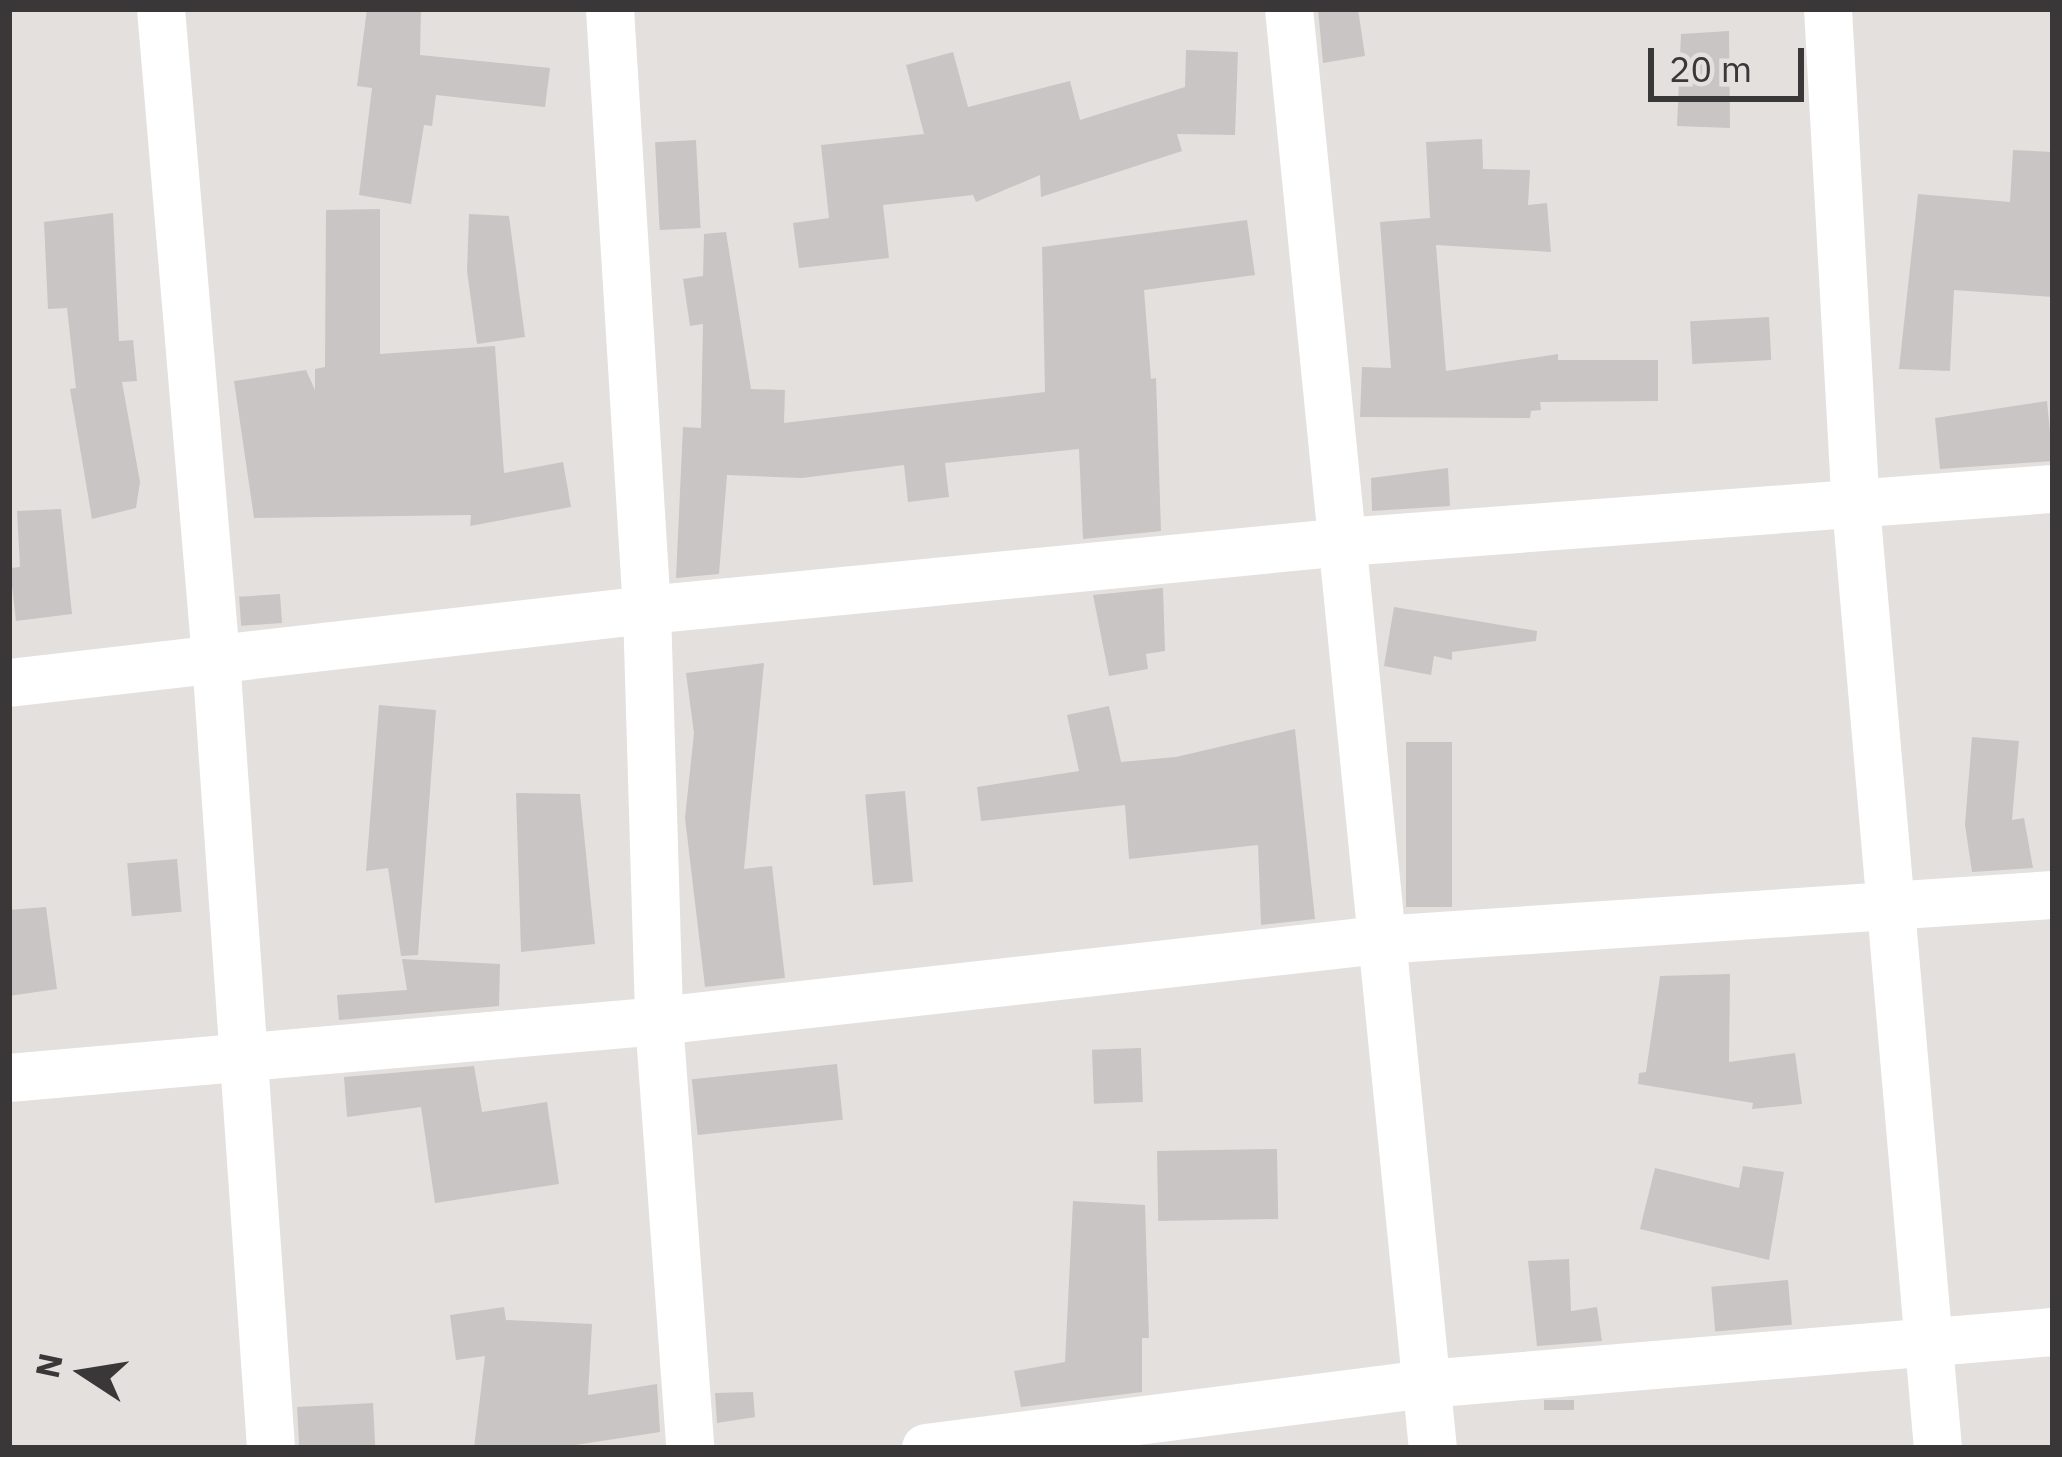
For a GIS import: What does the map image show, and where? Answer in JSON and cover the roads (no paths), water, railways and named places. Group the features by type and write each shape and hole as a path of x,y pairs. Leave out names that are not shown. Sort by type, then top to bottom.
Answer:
{"street":[{"path":"161,9 216,658 272,1448"},
{"path":"610,9 647,610 659,1022 690,1448"},
{"path":"1289,9 1433,1448"},
{"path":"1828,9 1856,506 1939,1448"},
{"path":"9,683 647,610 1344,542 2053,488"},
{"path":"9,1078 659,1022 1381,940 2053,895"},
{"path":"926,1448 1426,1384 2053,1332"}]}
